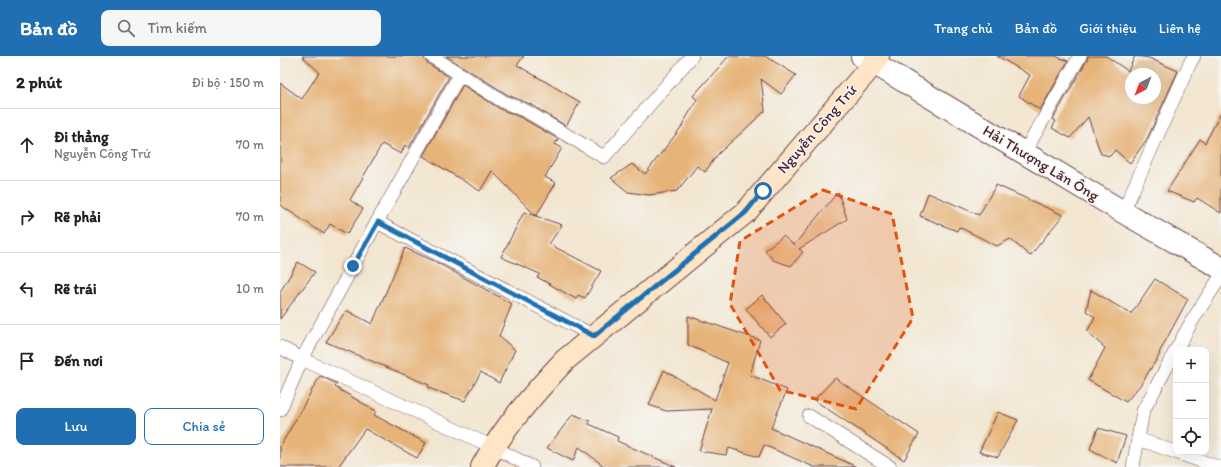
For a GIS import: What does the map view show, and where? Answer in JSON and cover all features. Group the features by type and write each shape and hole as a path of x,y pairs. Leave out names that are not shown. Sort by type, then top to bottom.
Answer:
{"main road":[{"name":"Nguyễn Công Trứ","path":"482,467 493,447 540,387 565,360 746,212 871,58"}],"street":[{"name":"Hải Thượng Lãn Ông","path":"871,58 1122,212 1221,268"}],"lane":[{"path":"431,56 504,102 526,111 604,157 692,56"},
{"path":"1024,153 1080,56"},
{"path":"1122,212 1194,56"},
{"path":"280,410 302,359 460,74"},
{"path":"378,222 594,336"},
{"path":"1178,347 1192,321 1221,276"},
{"path":"280,347 302,359 493,447 532,467"},
{"path":"1133,467 1143,411 1173,356"},
{"path":"809,416 890,467"},
{"path":"1138,439 1218,467"}],"highlighted area":[{"path":"823,190 892,214 913,318 856,409 780,390 730,304 740,241"}],"building":[{"path":"302,56 423,56 427,63 449,77 409,148 405,145 401,154 382,144 350,200 363,209 347,234 330,224 324,234 280,205 280,83 302,99 319,72"},
{"path":"446,56 524,56 517,65 580,102 566,126 530,104 508,95"},
{"path":"729,56 765,56 796,75 781,94 761,79 765,111 718,154 705,172 697,166 677,191 649,195 628,192 611,178 632,164 645,174 683,125 697,100 693,96"},
{"path":"997,56 1055,56 1068,61 1040,110 1019,96 1030,75"},
{"path":"1088,56 1106,56 1125,69 1125,104 1161,104 1161,68 1129,68 1135,56 1149,58 1178,71 1147,139 1130,163 1115,150 1110,156 1101,154 1088,117 1070,138 1052,128 1056,121 1053,119"},
{"path":"463,85 500,109 522,118 558,139 555,144 562,148 545,177 556,183 536,216 492,171 480,191 423,156"},
{"path":"1221,113 1221,213 1197,198 1194,202 1167,191 1200,139 1205,143"},
{"path":"996,185 1063,215 1030,256 1010,239 997,246 959,227 957,231 920,216 928,193 979,215"},
{"path":"838,192 847,219 799,249 803,252 791,266 773,260 765,250 783,236 794,245"},
{"path":"524,212 562,225 549,244 601,271 585,298 578,295 576,299 537,277 540,274 501,257"},
{"path":"405,248 434,261 512,304 499,336 515,350 499,383 481,372 465,401 428,388 429,385 326,342 346,310 372,324"},
{"path":"298,262 315,272 280,319 280,292"},
{"path":"1155,279 1188,299 1159,353 1160,354 1141,384 1126,402 1088,380 1105,348 1087,332 1095,317 1086,311 1091,290 1131,314"},
{"path":"762,295 786,324 770,337 746,309"},
{"path":"688,316 760,340 750,375 787,390 771,428 857,467 814,467 764,445 759,457 729,448 726,455 699,451 712,409 666,411 649,405 664,370 715,400 728,363 688,345"},
{"path":"320,376 337,384 335,387 376,411 374,415 426,443 417,458 365,429 338,467 280,467 280,447"},
{"path":"835,378 919,434 904,460 814,400"},
{"path":"998,412 1018,420 998,457 979,452"},
{"path":"573,414 590,421 589,424 618,437 617,441 676,467 605,467 579,447 573,461 547,448"},
{"path":"1098,428 1126,436 1117,463 1090,449"}],"route":[{"path":"353,266 378,222 594,336 746,212 763,191"}]}
